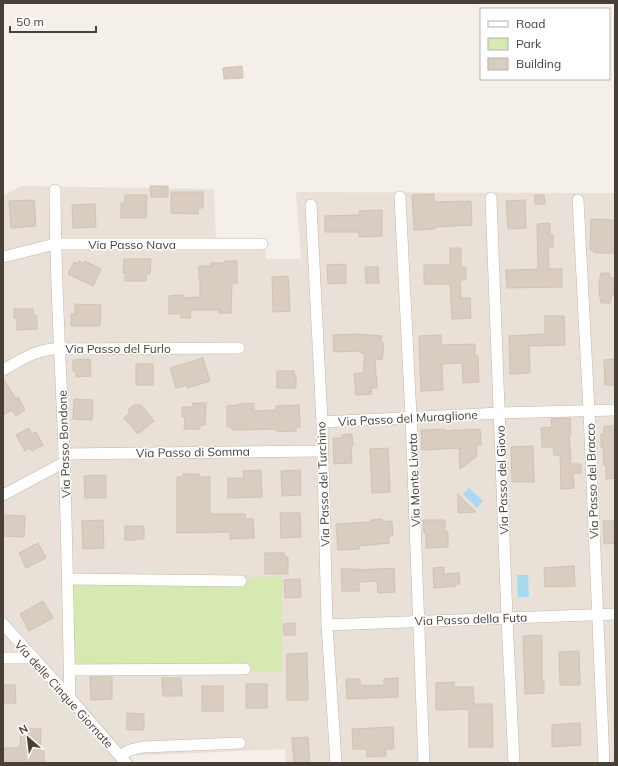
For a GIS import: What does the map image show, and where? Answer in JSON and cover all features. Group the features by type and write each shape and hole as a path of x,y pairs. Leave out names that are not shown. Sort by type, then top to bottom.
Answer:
{"street":[{"name":"Via Passo Bondone","path":"55,190 55,244 65,458 70,698"},
{"name":"Via Monte Livata","path":"400,197 411,418 424,763"},
{"name":"Via Passo del Giovo","path":"491,198 514,763"},
{"name":"Via Passo del Bracco","path":"578,200 589,411 604,763"},
{"name":"Via Passo del Turchino","path":"311,204 322,422 327,625 336,763"},
{"name":"Via Passo Nava","path":"3,258 55,244 262,244"},
{"name":"Via Passo del Furlo","path":"3,370 38,352 60,348 239,348"},
{"name":"Via Passo del Muraglione","path":"322,422 500,413 615,410"},
{"name":"Via Passo di Somma","path":"3,495 65,458 322,450"},
{"path":"67,579 241,581"},
{"name":"Via Passo della Futa","path":"327,625 615,614"},
{"name":"Via delle Cinque Giornate","path":"3,624 70,698 123,760"},
{"path":"3,658 33,658"},
{"path":"69,670 245,669"},
{"path":"123,760 125,753 130,750 143,747 240,744"}],"shaded area":[{"path":"21,186 214,189 216,238 265,240 266,259 301,259 296,192 615,193 615,763 286,763 285,749 130,756 135,763 3,763 3,196"}],"green space":[{"path":"253,577 282,577 282,672 249,672 249,666 72,664 69,583 244,582"}],"water":[{"path":"469,488 483,501 477,508 463,494"},
{"path":"517,575 528,575 529,597 518,597"}],"building":[{"path":"242,66 243,78 224,79 223,68"},
{"path":"150,186 168,186 168,197 151,197"},
{"path":"171,192 203,192 203,208 198,208 198,214 171,213"},
{"path":"434,194 434,202 471,201 472,225 414,230 412,195"},
{"path":"125,195 147,195 146,218 121,218 121,203 125,203"},
{"path":"535,195 544,195 545,204 535,204"},
{"path":"34,200 36,226 11,228 9,201"},
{"path":"525,200 526,228 508,229 506,201"},
{"path":"95,204 96,227 73,228 72,205"},
{"path":"382,210 382,236 359,237 359,232 325,232 325,216 359,215 359,211"},
{"path":"591,219 613,220 613,253 595,253 591,250"},
{"path":"550,223 550,235 553,235 553,247 548,247 549,269 562,269 562,287 507,288 506,270 538,269 537,224"},
{"path":"450,248 461,248 461,267 466,267 466,280 460,280 461,298 470,298 471,318 452,319 450,284 424,284 424,265 450,265"},
{"path":"124,259 151,259 150,274 147,273 146,281 125,281 125,272 123,273"},
{"path":"79,261 84,264 85,261 101,269 93,286 68,274 74,262 77,264"},
{"path":"225,261 237,261 237,283 232,283 231,313 219,313 219,310 190,310 191,318 181,318 181,314 169,314 169,296 183,295 183,298 200,297 199,266 211,266 211,263 225,263"},
{"path":"346,264 346,283 328,284 327,265"},
{"path":"365,267 378,267 379,283 366,283"},
{"path":"601,273 609,273 611,278 615,278 615,295 612,295 610,303 601,303 599,283"},
{"path":"288,276 290,311 273,312 272,277"},
{"path":"75,304 101,305 100,326 71,326 71,314 75,314"},
{"path":"14,309 33,309 34,316 37,316 37,329 17,330 17,318 14,318"},
{"path":"545,316 564,316 565,345 529,346 530,373 510,374 509,336 545,334"},
{"path":"357,334 382,336 381,343 384,343 382,360 375,359 377,388 371,388 372,394 356,395 354,374 363,373 365,353 361,353 361,351 334,352 333,335"},
{"path":"441,335 441,345 475,344 475,356 478,356 479,382 463,383 462,363 442,364 443,390 421,391 419,336"},
{"path":"203,358 210,381 187,388 187,385 176,388 170,368"},
{"path":"90,359 91,376 76,377 76,371 73,371 73,360"},
{"path":"615,359 615,385 605,385 604,360"},
{"path":"136,364 153,364 153,385 136,385"},
{"path":"277,371 294,371 294,375 296,375 296,388 277,388"},
{"path":"3,378 16,399 18,397 25,410 16,416 12,410 3,415"},
{"path":"74,399 93,400 92,420 73,419"},
{"path":"192,403 206,403 205,425 200,425 200,429 184,429 185,417 182,417 182,407 194,407"},
{"path":"254,403 254,411 276,410 276,406 299,405 300,427 296,427 296,431 277,432 277,429 232,430 232,427 227,427 227,406"},
{"path":"134,405 141,405 154,421 138,434 124,418 130,413 128,410"},
{"path":"570,418 571,434 569,434 571,464 581,464 581,473 573,473 574,488 561,489 560,455 554,455 553,447 542,447 541,428 552,427 551,419"},
{"path":"604,426 615,426 615,478 606,479 606,465 604,465 603,447 601,447 601,434 604,434"},
{"path":"29,428 32,434 36,432 43,445 32,451 30,448 25,451 16,435"},
{"path":"444,429 445,431 480,429 481,445 476,445 477,455 460,469 459,448 422,450 421,430"},
{"path":"352,434 352,463 334,464 333,438 342,438 342,435"},
{"path":"533,446 534,482 512,482 511,447"},
{"path":"388,448 390,492 372,493 370,449"},
{"path":"261,470 262,497 228,498 228,478 244,478 243,471"},
{"path":"300,470 301,495 282,496 281,471"},
{"path":"183,474 199,474 199,477 210,477 210,514 245,514 246,519 253,519 254,538 230,539 230,532 177,533 177,477 183,477"},
{"path":"106,475 106,498 85,498 84,476"},
{"path":"458,494 476,512 458,513"},
{"path":"280,513 300,513 301,537 281,538"},
{"path":"3,515 25,516 24,537 3,536"},
{"path":"382,519 383,522 392,521 393,536 389,536 389,543 359,546 359,549 338,550 336,524 371,522 371,520"},
{"path":"103,520 104,548 83,549 82,521"},
{"path":"423,520 445,520 445,532 448,532 448,547 426,548 426,533 424,533"},
{"path":"603,521 615,521 615,543 604,544"},
{"path":"125,526 144,526 144,539 125,540"},
{"path":"38,543 46,558 26,568 19,553"},
{"path":"265,553 284,553 285,557 288,557 288,574 265,574"},
{"path":"574,566 575,586 545,587 544,568"},
{"path":"444,567 444,574 459,573 460,584 456,584 456,586 434,588 433,568"},
{"path":"394,568 395,592 378,593 377,581 359,582 359,591 342,591 341,569 359,570"},
{"path":"300,579 301,597 285,598 284,580"},
{"path":"43,601 53,618 29,631 20,614"},
{"path":"295,623 295,635 284,635 283,624"},
{"path":"542,635 542,681 544,681 544,693 525,694 523,636"},
{"path":"579,651 580,685 560,685 559,652"},
{"path":"307,653 308,700 287,700 287,654"},
{"path":"90,677 112,677 112,699 91,700"},
{"path":"162,678 181,678 182,696 163,696"},
{"path":"398,678 398,697 347,699 346,679 360,679 360,685 365,686 384,685 384,679"},
{"path":"454,682 454,687 473,687 474,704 492,704 493,747 469,747 469,709 436,710 436,683"},
{"path":"246,684 267,684 267,708 246,708"},
{"path":"3,685 15,685 16,703 3,703"},
{"path":"202,686 223,686 223,711 202,711"},
{"path":"127,713 144,714 144,730 127,730"},
{"path":"580,723 581,745 552,747 552,725"},
{"path":"393,727 394,749 386,749 386,756 367,757 367,749 353,749 352,729"},
{"path":"21,729 41,729 40,749 44,749 44,763 3,761 3,748 20,748"},
{"path":"308,737 310,763 294,763 292,738"}]}
